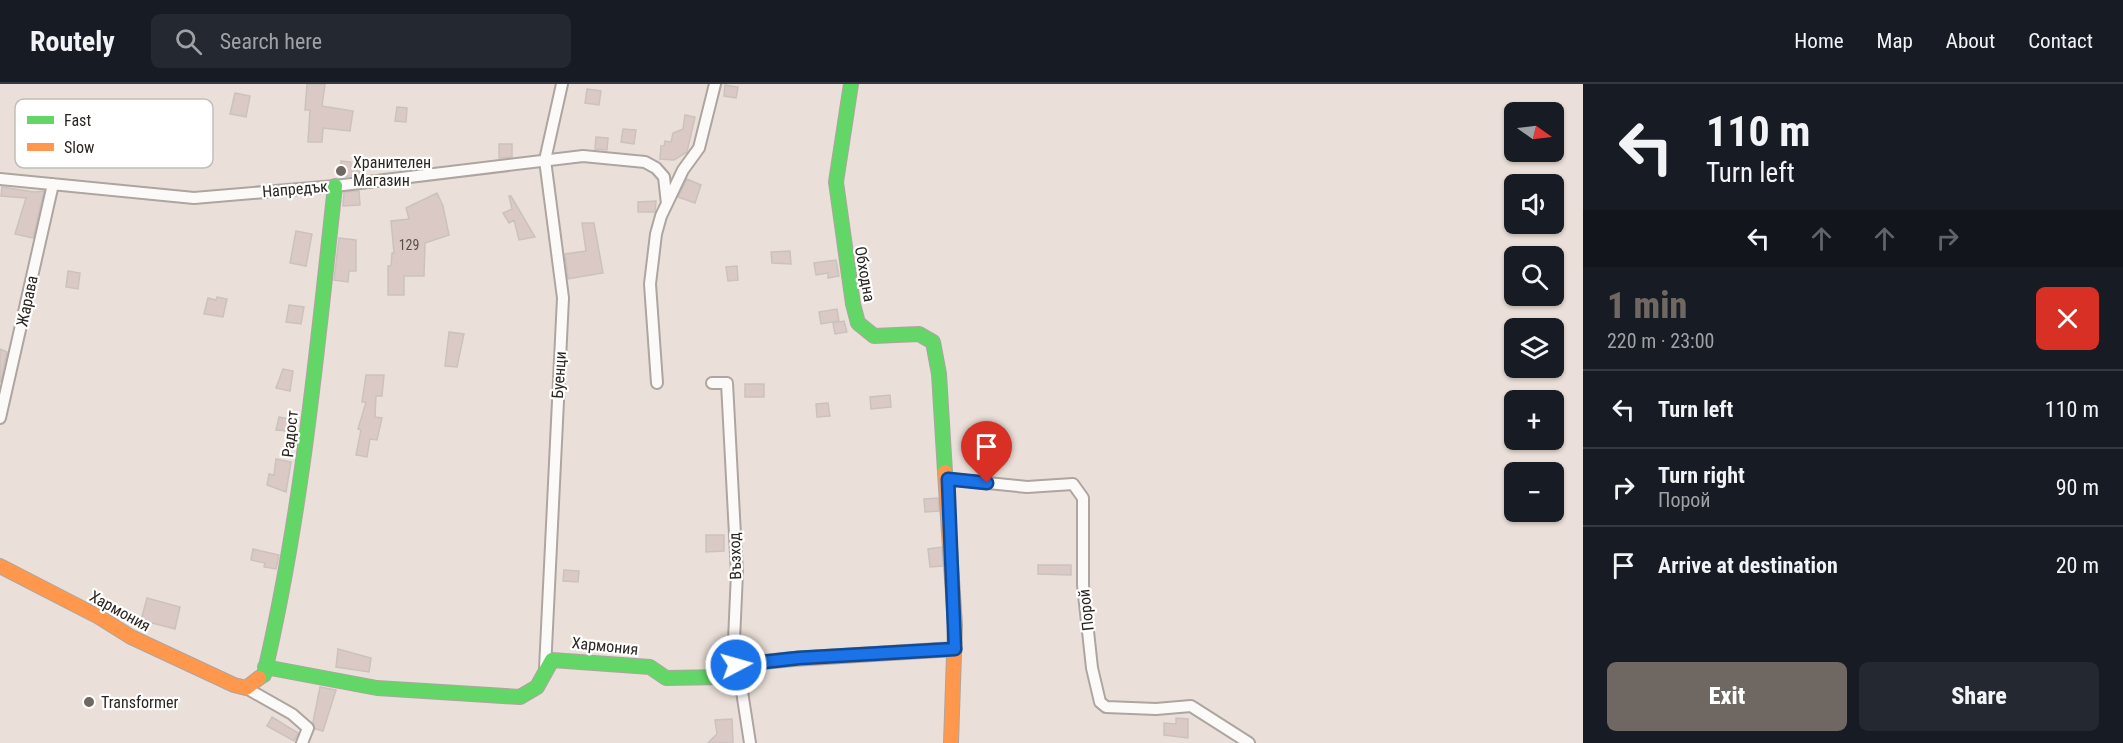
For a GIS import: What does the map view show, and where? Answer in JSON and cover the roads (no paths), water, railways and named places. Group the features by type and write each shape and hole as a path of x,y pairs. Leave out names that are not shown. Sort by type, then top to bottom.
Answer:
{"street":[{"name":"Буенци","path":"545,669 563,307 545,160 562,84"},
{"path":"657,383 650,284 656,234 683,170 699,148 715,84"},
{"name":"Обходна","path":"851,84 837,182 837,202 853,304 858,323 874,336 918,334 933,342 938,356 940,426 948,479"},
{"name":"Напредък","path":"0,179 194,198 335,186 584,156 645,162 664,177 667,204"},
{"name":"Жарава","path":"0,418 53,184"},
{"name":"Радост","path":"252,685 264,675 277,620 304,465 335,186"},
{"name":"Възход","path":"712,383 727,383 737,573 736,665 750,743"},
{"path":"948,479 955,649 951,743"},
{"name":"Порой","path":"948,479 1027,487 1072,484 1083,498 1083,585 1092,668 1100,702 1106,707 1156,709 1191,706 1249,743"},
{"name":"Хармония","path":"0,566 99,617 131,637 234,685 252,685"},
{"name":"Хармония","path":"545,669 552,660 563,659 650,668 666,678 723,677 736,665 799,658 955,649"},
{"path":"265,667 376,688 520,697 536,689 542,682 545,669"},
{"path":"252,685 308,728 302,743"}],"place":[{"name":"Хранителен Магазин","path":"341,171"},
{"name":"Transformer","path":"89,702"}]}
